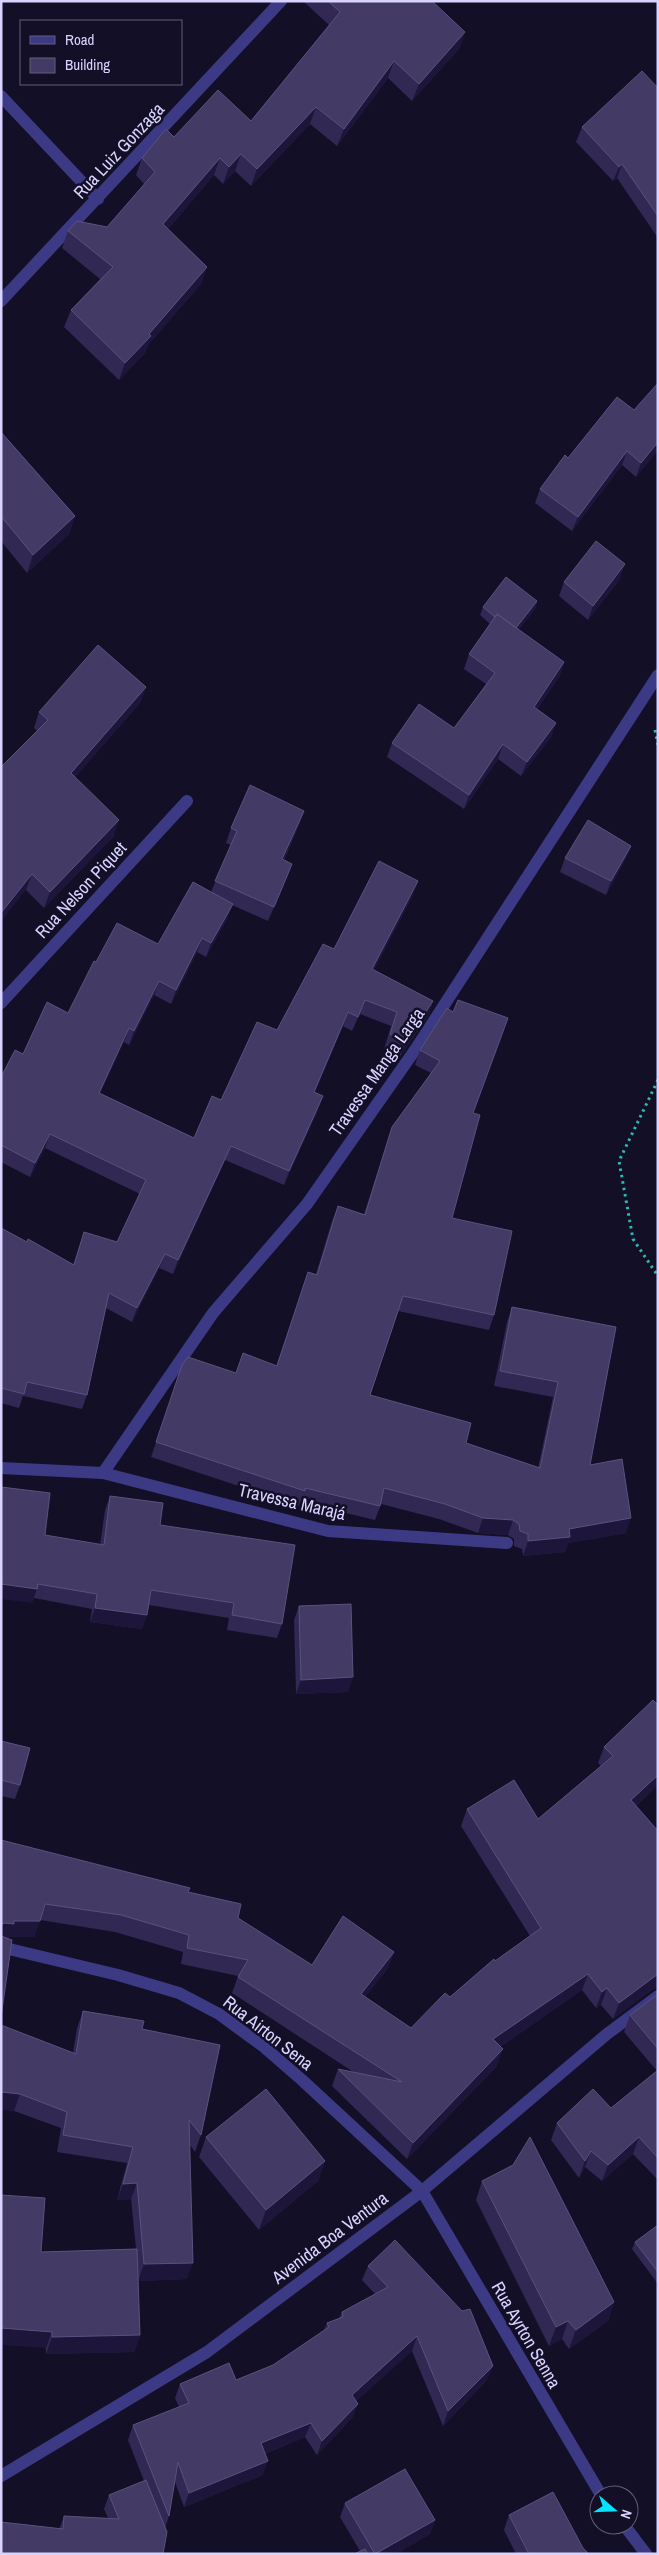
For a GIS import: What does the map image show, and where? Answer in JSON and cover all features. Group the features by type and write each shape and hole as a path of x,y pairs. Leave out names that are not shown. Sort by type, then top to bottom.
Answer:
{"street":[{"name":"Rua Luiz Gonzaga","path":"1,301 281,1"},
{"path":"1,96 98,199"},
{"name":"Travessa Manga Larga","path":"103,1473 213,1313 306,1204 415,1050 658,675"},
{"name":"Rua Nelson Piquet","path":"1,1003 187,801"},
{"name":"Travessa Marajá","path":"1,1468 103,1473 328,1532 507,1543"},
{"name":"Rua Airton Sena","path":"1,1947 118,1975 178,1993 219,2014 264,2047 422,2191"},
{"name":"Avenida Boa Ventura","path":"1,2476 207,2352 422,2191 607,2034 658,1996"},
{"name":"Rua Ayrton Senna","path":"422,2191 596,2485"},
{"path":"632,2535 646,2554"}],"path":[{"path":"658,1080 619,1161 633,1239 658,1276"}],"building":[{"path":"328,1 432,1 465,32 419,84 394,61 344,129 316,107 257,169 241,154 229,167 220,158 163,224 207,267 149,334 151,336 125,363 71,310 113,267 68,231 77,221 107,227 155,172 142,158 166,129 174,137 218,90 251,121 340,12"},
{"path":"642,71 658,88 658,216 622,164 619,167 582,127"},
{"path":"658,383 658,442 641,463 627,451 578,517 540,489 565,455 568,458 617,397 634,410"},
{"path":"1,432 75,516 33,555 1,516"},
{"path":"596,541 625,564 593,606 564,582"},
{"path":"506,577 537,601 516,628 497,614 495,617 483,607"},
{"path":"497,614 564,662 534,707 556,723 527,762 503,744 469,795 392,743 419,704 454,728 495,673 469,654"},
{"path":"98,645 146,687 71,773 119,820 50,892 32,874 1,913 1,767 48,720 39,712"},
{"path":"250,785 304,811 282,859 292,864 274,907 215,881 237,831 231,828"},
{"path":"588,820 631,846 611,881 565,858"},
{"path":"379,861 418,881 372,969 433,1001 405,1043 390,1034 397,1012 365,1000 358,1017 348,1012 314,1092 323,1096 289,1171 231,1146 178,1260 165,1254 137,1308 109,1293 87,1395 27,1382 24,1394 1,1388 1,1228 27,1242 28,1239 74,1265 84,1232 117,1242 146,1180 50,1134 35,1163 1,1145 1,1077 15,1050 23,1054 47,1002 68,1013 94,961 96,962 117,923 158,944 193,882 233,904 211,943 202,938 176,990 159,981 134,1031 129,1028 99,1093 194,1138 212,1096 221,1100 257,1022 277,1030 323,944 334,949"},
{"path":"458,1000 508,1018 473,1113 480,1115 452,1218 512,1231 494,1315 403,1296 370,1395 471,1423 466,1443 540,1468 558,1382 500,1371 512,1307 616,1327 590,1465 622,1459 631,1518 569,1529 570,1537 528,1541 528,1534 520,1531 519,1524 513,1520 483,1518 445,1504 384,1488 380,1506 305,1488 305,1491 156,1442 182,1365 188,1357 236,1373 243,1353 277,1366 308,1272 317,1275 338,1206 365,1215 392,1127 440,1061 420,1050 447,1008 453,1012"},
{"path":"1,1487 50,1493 45,1535 104,1545 110,1496 163,1503 160,1525 295,1545 282,1624 232,1615 234,1603 151,1590 147,1615 95,1608 97,1594 38,1584 37,1589 1,1584"},
{"path":"351,1604 353,1677 301,1680 299,1606"},
{"path":"653,1700 658,1705 658,1775 631,1800 658,1831 658,1974 619,2003 607,1988 602,1992 588,1974 493,2039 503,2049 413,2143 338,2069 402,2082 238,1977 248,1960 187,1948 189,1935 121,1915 45,1904 40,1921 14,1921 14,1924 4,1923 1,1926 1,1840 190,1888 188,1892 241,1904 238,1918 312,1965 343,1916 394,1952 361,1994 411,2028 445,1993 450,1997 494,1959 495,1961 541,1928 467,1809 514,1780 538,1819 613,1756 604,1747"},
{"path":"1,1741 30,1748 20,1785 1,1780"},
{"path":"1,1936 12,1940 1,2017"},
{"path":"658,1994 658,2049 630,2015"},
{"path":"83,2011 144,2021 142,2029 220,2045 201,2135 189,2120 193,2263 144,2264 137,2183 123,2184 133,2147 63,2135 67,2112 20,2094 1,2092 1,2025 76,2054"},
{"path":"658,2070 658,2158 639,2137 608,2165 591,2151 585,2161 557,2123 593,2089 611,2108"},
{"path":"266,2089 325,2161 266,2210 206,2137"},
{"path":"530,2137 614,2302 576,2330 568,2321 556,2327 482,2181 513,2165"},
{"path":"1,2195 45,2198 41,2252 137,2249 140,2335 52,2337 52,2332 1,2328"},
{"path":"658,2225 658,2272 635,2242"},
{"path":"395,2240 462,2311 470,2309 493,2366 448,2411 417,2336 352,2395 358,2404 322,2441 311,2423 261,2443 268,2461 189,2493 178,2462 169,2516 133,2425 189,2403 180,2384 229,2363 236,2380 273,2365 329,2327 327,2323 343,2317 342,2312 388,2287 368,2266"},
{"path":"405,2469 435,2520 375,2554 345,2503"},
{"path":"146,2480 167,2532 163,2554 1,2554 1,2522 63,2529 64,2516 119,2519 109,2495"},
{"path":"553,2492 583,2548 589,2554 529,2554 509,2515"},
{"path":"365,2549 368,2554 354,2554"}]}
